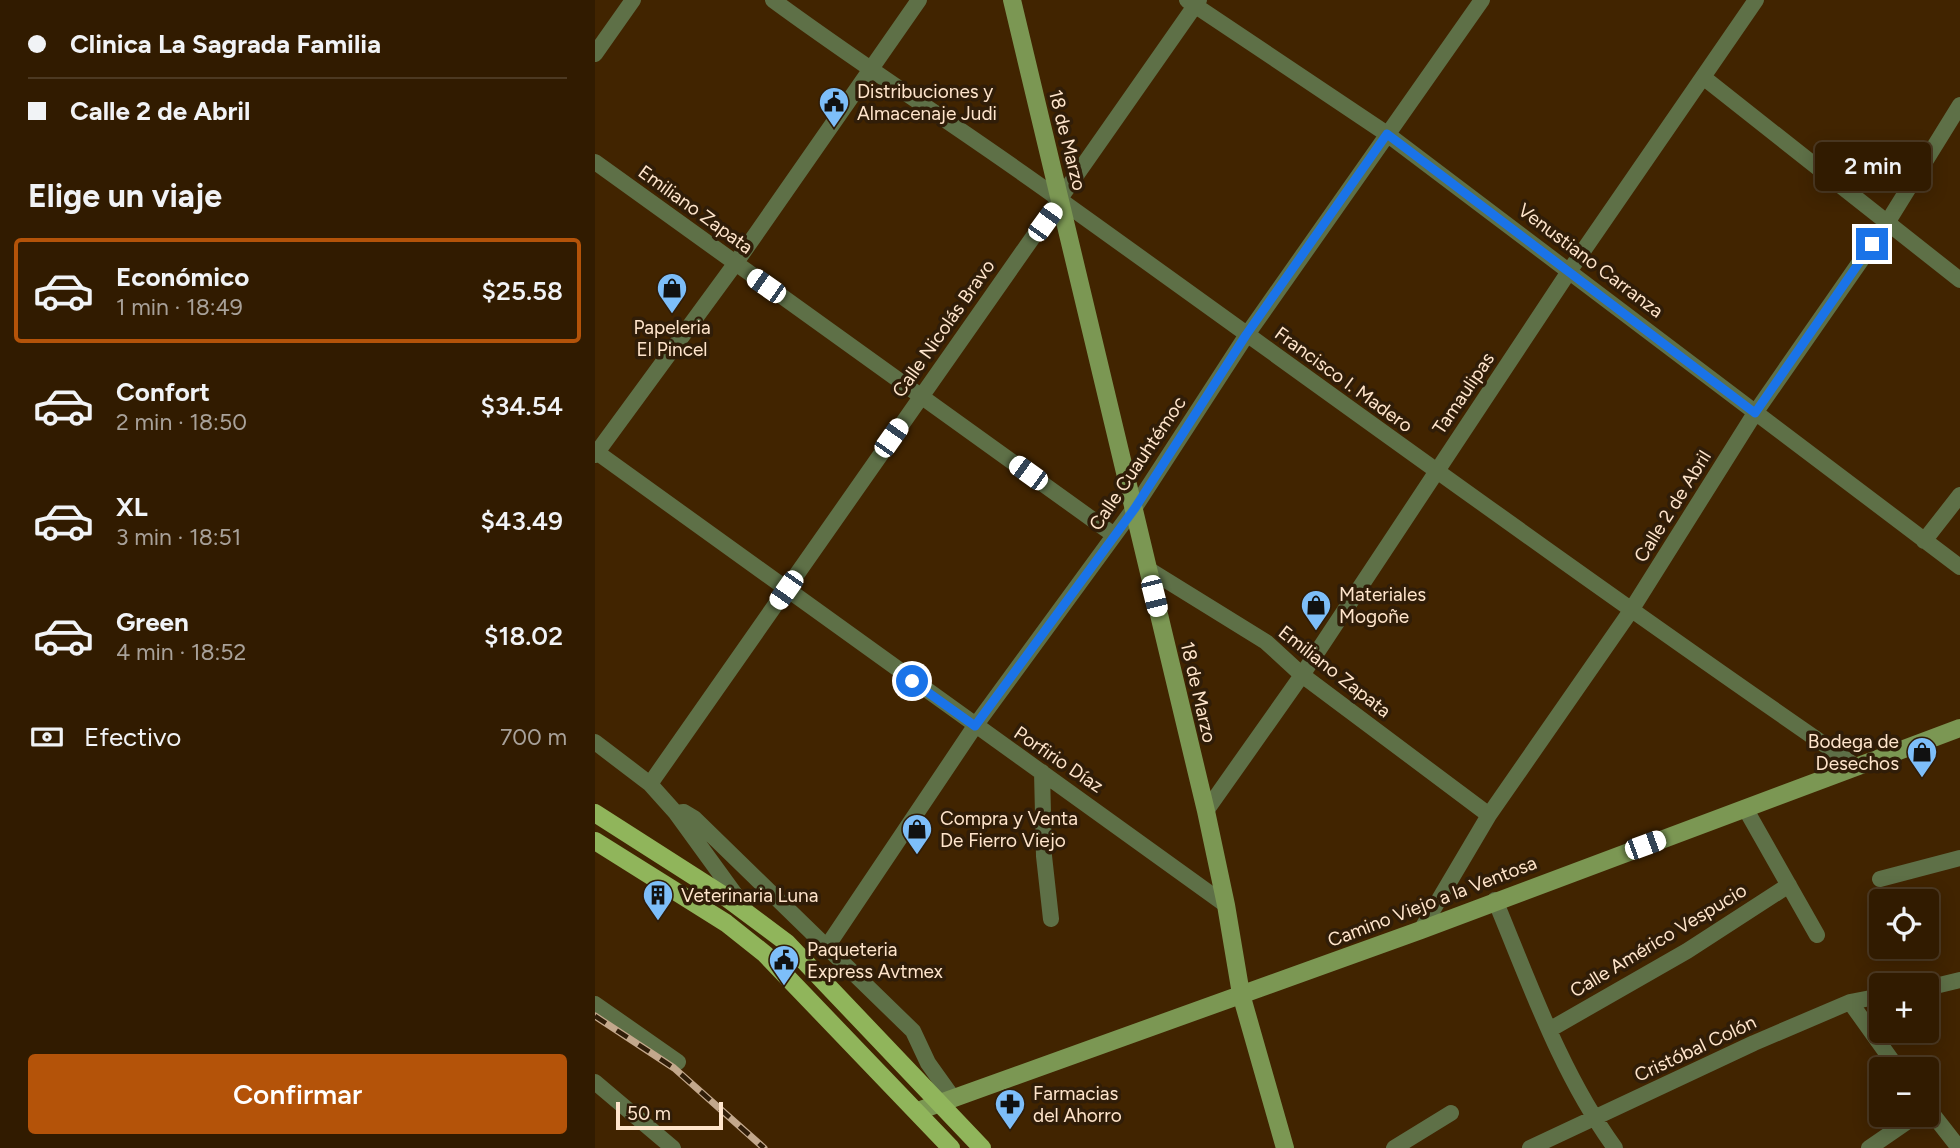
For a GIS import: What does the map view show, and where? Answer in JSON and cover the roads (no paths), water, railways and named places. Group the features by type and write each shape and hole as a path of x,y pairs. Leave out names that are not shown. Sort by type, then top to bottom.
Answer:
{"main road":[{"name":"18 de Marzo","path":"1012,0 1206,811 1227,905 1241,994 1285,1148"},
{"name":"Camino Viejo a la Ventosa","path":"918,1111 1421,930 1495,900 1960,728"},
{"path":"595,813 749,913 787,943 947,1100 982,1148"},
{"path":"595,841 726,923 765,954 951,1148"}],"street":[{"path":"595,54 633,0"},
{"name":"Francisco I. Madero","path":"773,0 870,71 1061,200 1630,612 1857,767"},
{"path":"596,453 735,264 919,0"},
{"name":"Calle Cuauhtémoc","path":"826,948 975,726 1135,508 1246,335 1482,0"},
{"name":"Tamaulipas","path":"1206,811 1301,675 1570,270 1756,0"},
{"name":"Calle Nicolás Bravo","path":"650,784 1061,200 1193,2"},
{"name":"Venustiano Carranza","path":"1193,2 1387,134 1960,567"},
{"path":"1703,77 1960,280"},
{"name":"Calle 2 de Abril","path":"1421,930 1489,815 1630,612 1755,413 1887,223 1960,106"},
{"name":"Emiliano Zapata","path":"595,162 922,395 1114,536"},
{"name":"Porfirio Díaz","path":"596,453 1227,905"},
{"path":"1924,541 1960,495"},
{"name":"Emiliano Zapata","path":"1148,569 1266,642 1301,675 1489,815"},
{"path":"595,742 650,784 676,813 749,913"},
{"path":"1042,772 1044,856 1051,919"},
{"path":"1745,808 1817,935"},
{"path":"676,813 684,812 694,818 913,1031 947,1100"},
{"path":"1880,879 1960,858"},
{"name":"Calle Américo Vespucio","path":"1549,1030 1687,951 1789,885"},
{"path":"1495,900 1549,1030 1594,1119 1615,1148"},
{"path":"1939,985 1960,980"},
{"name":"Cristóbal Colón","path":"1529,1148 1754,1043 1850,1002 1869,998"},
{"path":"1850,1002 1889,1057"},
{"path":"595,1004 678,1062"},
{"path":"595,1082 673,1148"},
{"path":"1394,1148 1451,1113"},
{"path":"1939,1123 1959,1148"},
{"path":"1869,1148 1900,1127"}],"railway":[{"path":"595,1016 674,1068 764,1148"}],"place":[{"name":"Distribuciones y Almacenaje Judi","path":"834,129"},
{"name":"Papeleria El Pincel","path":"672,315"},
{"name":"Materiales Mogoñe","path":"1316,632"},
{"name":"Bodega de Desechos","path":"1922,779"},
{"name":"Compra y Venta De Fierro Viejo","path":"917,856"},
{"name":"Veterinaria Luna","path":"658,922"},
{"name":"Paqueteria Express Avtmex","path":"784,987"},
{"name":"Farmacias del Ahorro","path":"1010,1131"}]}
